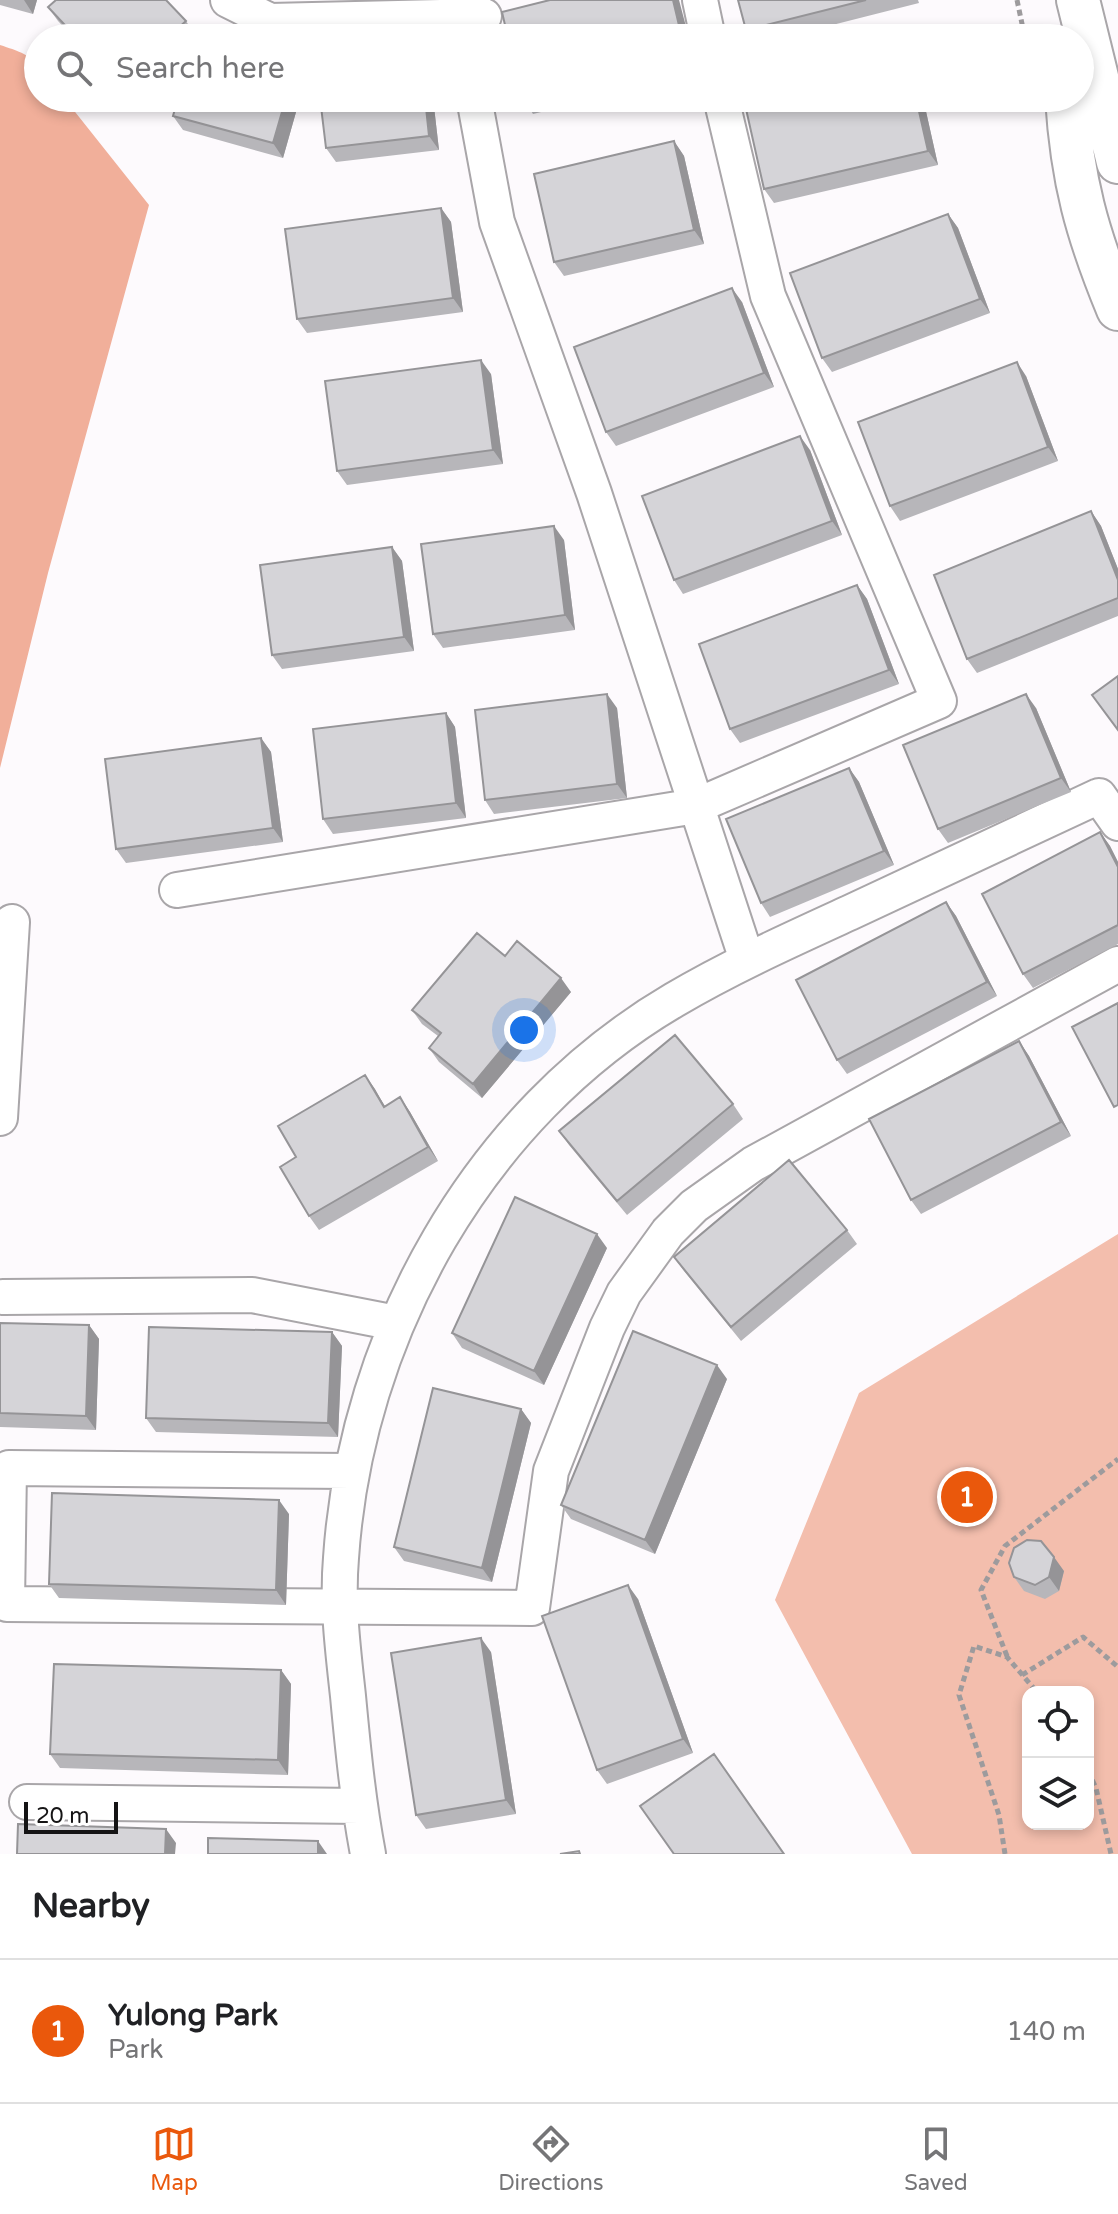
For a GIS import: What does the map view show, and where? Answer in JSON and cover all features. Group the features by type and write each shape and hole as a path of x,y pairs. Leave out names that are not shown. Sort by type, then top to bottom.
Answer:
{"main road":[{"path":"1069,24 1072,0"},
{"path":"1078,0 1084,24"},
{"path":"1094,65 1118,162"},
{"path":"1068,112 1074,182 1089,239 1118,309"}],"street":[{"path":"228,0 270,21 483,18"},
{"path":"700,0 705,24"},
{"path":"477,112 497,222 594,493 747,960"},
{"path":"177,890 696,806 939,701 768,296 724,112"},
{"path":"368,1854 359,1806 339,1606 340,1562 351,1471 362,1421 396,1323 450,1223 481,1175 538,1109 601,1051 648,1018 747,960 1099,796 1118,823"},
{"path":"0,1118 12,922"},
{"path":"351,1471 9,1468 7,1604 532,1608 551,1471 618,1304 645,1260 668,1232 694,1206 753,1164 1118,964"},
{"path":"3,1297 252,1295 396,1323"},
{"path":"27,1802 359,1806"}],"path":[{"path":"1017,0 1022,24"},
{"path":"1032,1686 1007,1657 981,1590 1005,1546 1118,1459"},
{"path":"1022,1675 1083,1637 1118,1667"},
{"path":"1005,1854 999,1815 959,1695 974,1646 1007,1657"},
{"path":"1094,1784 1111,1854"}],"shaded area":[{"path":"0,45 24,54 24,112 75,112 149,205 48,573 0,768"},
{"path":"1118,1234 1118,1854 912,1854 775,1600 859,1393"}],"building":[{"path":"56,0 166,0 186,21 183,24 64,24 48,7"},
{"path":"550,0 673,0 679,24 505,24 502,12"},
{"path":"738,0 866,0 770,24 744,24"},
{"path":"174,112 282,112 273,143 173,116"},
{"path":"322,112 426,112 429,136 326,148"},
{"path":"747,112 919,112 928,151 764,189"},
{"path":"674,141 694,230 554,262 534,174"},
{"path":"441,208 453,298 297,319 285,229"},
{"path":"948,214 980,299 822,358 790,273"},
{"path":"732,288 764,373 606,432 574,347"},
{"path":"481,360 493,450 337,471 325,381"},
{"path":"1017,362 1048,447 890,506 858,422"},
{"path":"800,436 832,521 674,580 642,496"},
{"path":"1091,511 1118,580 1118,598 967,659 934,575"},
{"path":"554,526 565,615 433,634 421,544"},
{"path":"392,547 404,637 272,655 260,565"},
{"path":"857,585 889,670 730,729 699,644"},
{"path":"1118,676 1118,730 1092,695"},
{"path":"607,694 617,784 485,800 475,710"},
{"path":"1026,694 1061,778 938,829 903,745"},
{"path":"446,713 456,803 323,819 313,729"},
{"path":"261,738 273,828 116,849 105,759"},
{"path":"849,768 884,851 761,903 726,819"},
{"path":"1100,832 1118,867 1118,925 1023,974 982,894"},
{"path":"946,902 987,982 837,1060 796,980"},
{"path":"477,933 505,956 517,941 561,978 473,1084 429,1048 441,1033 412,1010"},
{"path":"1118,1003 1118,1105 1114,1107 1072,1027"},
{"path":"675,1035 733,1104 617,1201 559,1131"},
{"path":"1019,1041 1061,1122 911,1200 869,1119"},
{"path":"365,1075 384,1107 400,1097 428,1147 309,1216 280,1167 296,1157 278,1126"},
{"path":"789,1160 847,1230 731,1327 674,1257"},
{"path":"515,1197 597,1234 534,1371 452,1333"},
{"path":"0,1323 89,1325 86,1416 0,1413"},
{"path":"149,1327 332,1332 328,1423 146,1418"},
{"path":"633,1331 717,1365 645,1540 561,1505"},
{"path":"433,1388 521,1409 482,1568 394,1547"},
{"path":"52,1493 279,1500 276,1590 49,1584"},
{"path":"1027,1540 1041,1541 1054,1557 1049,1577 1035,1585 1014,1577 1009,1563 1014,1548"},
{"path":"628,1585 683,1739 597,1770 542,1616"},
{"path":"481,1638 506,1800 416,1815 391,1653"},
{"path":"54,1664 281,1670 278,1760 50,1754"},
{"path":"714,1754 784,1854 674,1854 640,1806"},
{"path":"18,1824 166,1829 165,1854 17,1854"},
{"path":"208,1838 318,1841 318,1854 208,1854"}],"place":[{"name":"Yulong Park","path":"967,1497"}]}
